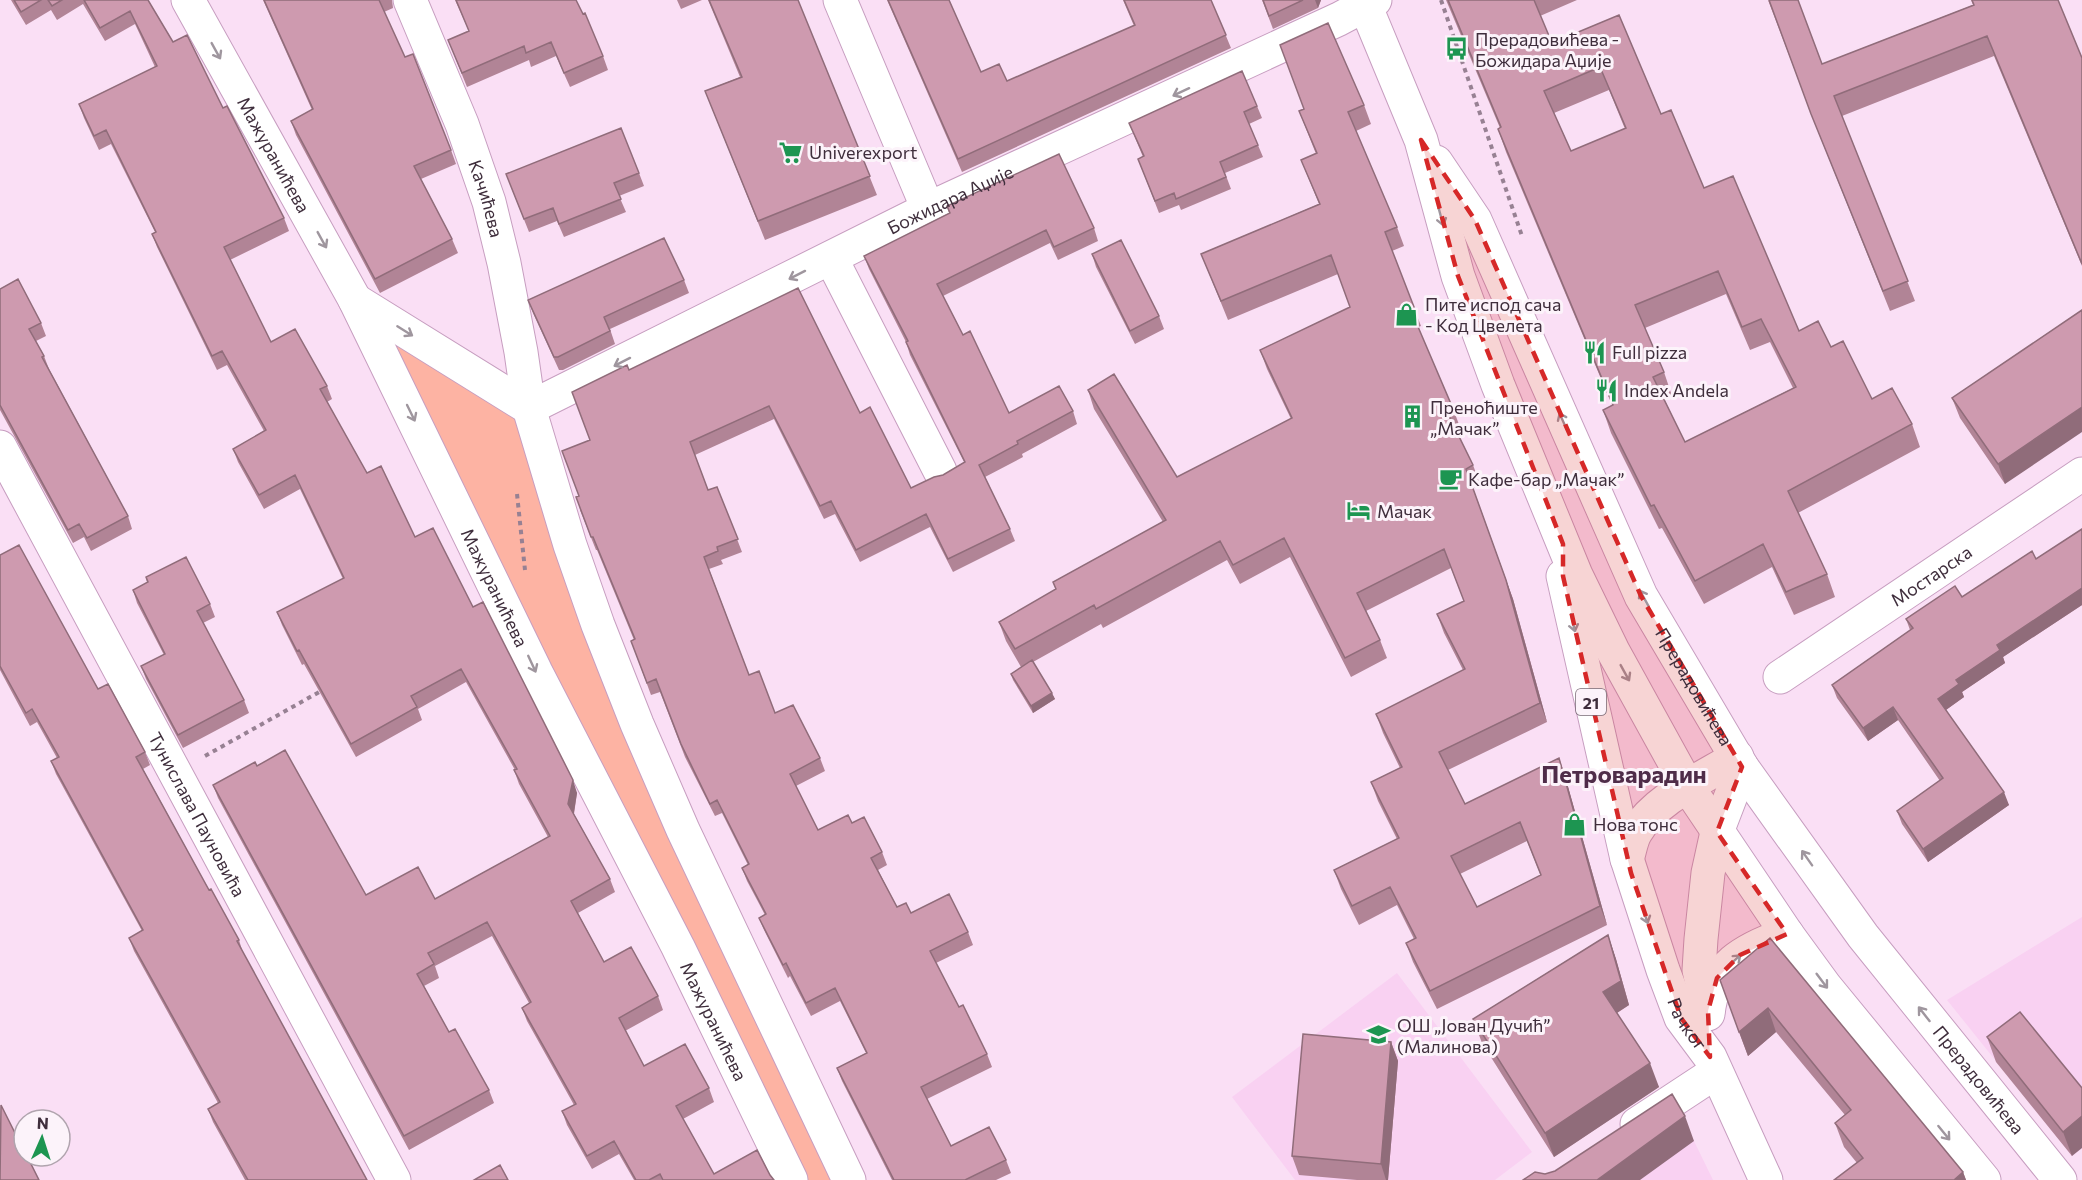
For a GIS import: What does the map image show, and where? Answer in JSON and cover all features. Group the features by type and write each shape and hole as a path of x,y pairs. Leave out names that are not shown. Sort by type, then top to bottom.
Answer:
{"street":[{"name":"Мажуранићева","path":"188,0 355,300 536,672 678,947 791,1180"},
{"name":"Качићева","path":"410,0 462,124 489,202 504,263 529,408"},
{"path":"840,0 928,209"},
{"name":"Божидара Аџије","path":"529,408 928,209 1368,2"},
{"name":"Прерадовићева","path":"1368,2 1421,140 1458,276 1498,385 1563,544 1613,651 1688,787 1787,934 1825,986 1984,1180"},
{"name":"Прерадовићева","path":"1421,140 1475,220 1641,596 1740,762 1863,936 2060,1180"},
{"path":"831,258 940,471"},
{"path":"355,300 529,408 570,545 598,625 637,724 688,841 849,1180"},
{"name":"Тунислава Пауновића","path":"0,447 394,1180"},
{"name":"Мостарска","path":"1780,677 2082,474"},
{"name":"21","path":"1563,544 1563,576 1627,859"},
{"path":"1627,859 1635,834 1658,806 1688,787 1740,762"},
{"name":"21","path":"1717,832 1740,762"},
{"name":"Рачког","path":"1707,1011 1699,970 1708,873 1717,832"},
{"name":"Рачког","path":"1627,859 1681,1018 1713,1065 1766,1180"},
{"path":"1707,1011 1717,978 1727,966 1755,945 1787,934"},
{"name":"21","path":"1707,1011 1713,1065"},
{"path":"1611,1142 1713,1065"}],"path":[{"path":"517,486 526,579"},
{"path":"175,772 321,691"}],"highlighted area":[{"path":"1421,140 1475,220 1641,596 1742,767 1717,832 1787,934 1740,955 1717,978 1708,1011 1710,1057 1681,1018 1631,873 1563,576 1563,544 1458,276"}],"shaded area":[{"path":"372,318 524,412 843,1180 799,1180"},
{"path":"2082,917 2082,1148 2072,1156 1947,1000"},
{"name":"ОШ „Јован Дучић” (Малинова)","path":"1397,973 1532,1152 1495,1180 1295,1180 1232,1097"},
{"path":"1674,1108 1694,1141 1713,1180 1568,1180"}],"building":[{"path":"14,0 41,0 21,12"},
{"path":"48,0 62,0 52,6"},
{"path":"84,0 148,0 173,42 187,35 223,108 227,106 284,218 224,247 271,342 295,329 327,386 320,389 367,473 381,466 415,537 433,528 473,607 483,602 573,780 568,804 610,879 571,901 604,962 631,947 658,996 619,1018 644,1066 685,1044 709,1088 676,1106 714,1174 757,1150 774,1180 663,1180 660,1174 649,1180 636,1180 614,1141 587,1156 562,1111 576,1104 522,1008 531,1002 487,922 428,953 434,964 417,974 449,1032 455,1029 489,1090 404,1136 213,785 255,762 257,766 285,750 366,895 418,867 435,899 550,836 514,770 517,769 461,669 411,696 417,707 351,744 299,650 297,651 277,612 344,578 295,475 259,495 233,449 266,430 222,351 212,356 152,234 156,232 106,130 94,136 79,104 157,66 130,11 100,28"},
{"path":"264,0 379,0 405,57 413,54 451,150 414,166 452,239 375,279 291,121 313,109"},
{"path":"456,0 576,0 583,14 585,13 603,56 564,73 551,42 526,53 524,46 462,73 448,40 469,31"},
{"path":"709,0 798,0 870,176 758,221 705,91 742,77"},
{"path":"888,0 949,0 981,72 999,64 1007,81 1135,25 1124,0 1211,0 1226,35 958,159"},
{"path":"1263,0 1303,0 1269,16"},
{"path":"1448,0 1534,0 1552,43 1619,15 1661,114 1671,110 1704,188 1733,176 1799,331 1818,321 1831,347 1843,341 1872,399 1892,388 1912,424 1788,491 1827,574 1786,592 1763,544 1695,581 1654,505 1651,506 1603,410 1613,405 1498,129 1501,127","holes":["1600,67 1626,128 1571,151 1544,91","1718,271 1742,327 1761,319 1796,387 1685,442 1653,377 1664,372 1635,305"]},
{"path":"1769,0 1798,0 1822,64 1974,5 1972,0 2058,0 2082,58 2082,264 1987,36 1834,96 1908,281 1883,291 1811,114"},
{"path":"1328,23 1364,105 1348,112 1397,227 1385,232 1414,307 1410,308 1454,411 1448,414 1473,465 1466,469 1506,580 1540,703 1439,752 1465,804 1559,758 1600,906 1430,991 1406,943 1416,938 1390,887 1352,906 1334,870 1399,838 1371,782 1402,767 1376,714 1465,669 1437,614 1464,601 1444,549 1357,593 1380,640 1345,658 1284,538 1233,565 1220,541 1096,609 1094,605 1015,649 999,622 1056,589 1053,582 1166,520 1088,390 1114,374 1177,477 1292,418 1260,350 1350,307 1331,255 1221,301 1201,254 1320,204 1301,160 1317,153 1299,111 1304,109 1280,45","holes":["1520,822 1541,875 1477,907 1451,856"]},
{"path":"1242,71 1257,106 1244,112 1258,145 1220,162 1226,177 1176,199 1174,193 1155,201 1138,159 1144,156 1129,123"},
{"path":"621,128 639,173 614,183 621,199 559,224 553,208 524,219 506,174"},
{"path":"1059,154 1094,228 1054,247 1046,230 937,284 963,335 970,331 1009,413 1059,386 1073,411 1017,441 1018,444 979,465 1010,529 948,559 926,514 856,550 831,501 820,506 769,406 690,442 708,490 717,487 738,539 717,547 718,551 704,557 749,675 759,671 775,713 793,705 820,758 790,774 818,830 848,815 852,823 864,817 882,852 871,858 897,907 906,903 911,913 949,894 968,932 930,951 959,1007 963,1005 987,1054 921,1087 951,1146 989,1127 1006,1160 965,1180 894,1180 837,1068 867,1053 835,988 806,1003 786,963 783,965 759,918 766,914 742,868 749,864 717,800 710,804 681,744 656,679 647,683 631,641 635,639 593,537 591,537 562,451 590,440 572,392 627,365 629,370 798,288 860,413 870,407 911,488 943,475 965,462 906,342 908,341 864,256 950,213 947,206"},
{"path":"664,238 684,280 604,317 610,331 554,357 528,300"},
{"path":"1121,240 1159,316 1130,331 1092,254"},
{"path":"18,279 41,323 29,329 128,516 87,538 79,524 68,530 0,405 0,289"},
{"path":"2082,310 2082,407 1998,464 1952,398"},
{"path":"2082,529 2082,588 1997,645 2000,650 1956,680 1959,684 1938,699 2004,792 1923,849 1897,811 1943,778 1893,707 1863,728 1832,685 1913,628 1906,619 1955,586 1962,597 2032,551 2036,559"},
{"path":"19,545 98,689 108,684 145,752 136,757 239,940 237,941 367,1180 248,1180 208,1109 220,1102 129,938 143,930 51,761 59,757 32,709 26,713 0,666 0,555"},
{"path":"186,557 210,604 197,611 244,700 178,735 141,666 165,654 133,590 148,582 146,577"},
{"path":"1032,660 1052,693 1031,706 1011,674"},
{"path":"1608,935 1621,981 1603,992 1650,1063 1545,1133 1473,1019"},
{"path":"1770,938 1963,1172 1954,1180 1834,1180 1863,1158 1835,1123 1851,1110 1768,1008 1739,1032 1720,980"},
{"path":"2020,1012 2082,1088 2082,1116 2063,1132 1987,1037"},
{"path":"1303,1034 1391,1042 1381,1164 1292,1156"},
{"path":"1672,1094 1685,1116 1597,1180 1523,1180 1535,1172 1545,1174 1555,1171"},
{"path":"1,1105 12,1127 12,1168 33,1168 39,1180 0,1180"},
{"path":"500,1165 508,1180 474,1180"}],"place":[{"name":"Прерадовићева - Божидара Аџије","path":"1457,49"},
{"name":"Univerexport","path":"791,152"},
{"name":"Пите испод сача - Код Цвелета","path":"1407,314"},
{"name":"Full pizza","path":"1594,352"},
{"name":"Index Andela","path":"1606,390"},
{"name":"Преноћиште „Мачак”","path":"1412,417"},
{"name":"Кафе-бар „Мачак”","path":"1450,479"},
{"name":"Мачак","path":"1359,511"},
{"name":"Нова тонс","path":"1575,824"},
{"name":"ОШ „Јован Дучић” (Малинова)","path":"1379,1035"}],"district":[{"name":"Петроварадин","path":"1624,773"}]}
